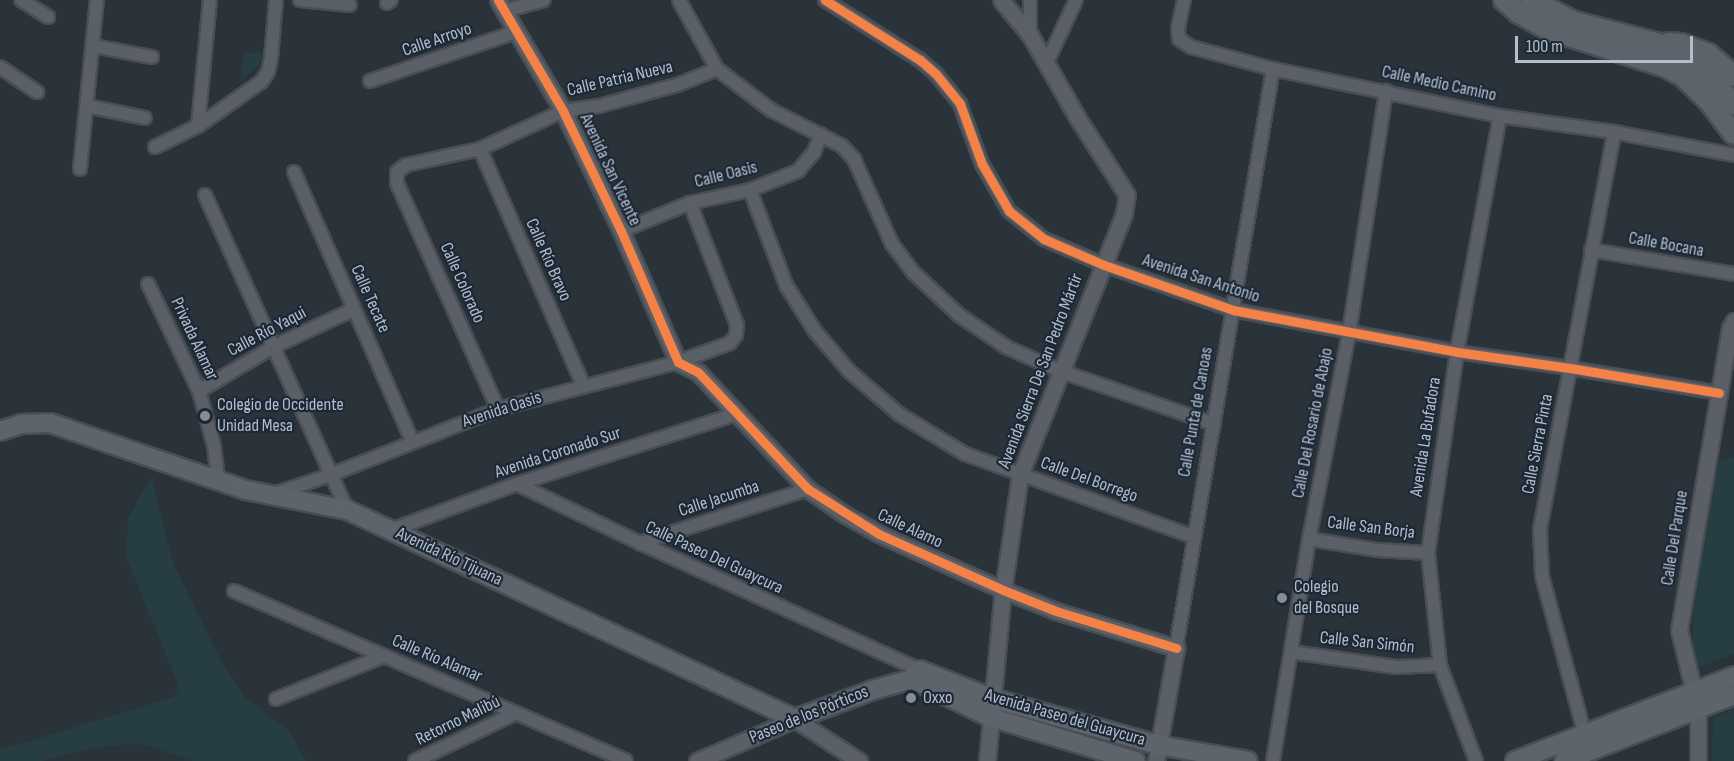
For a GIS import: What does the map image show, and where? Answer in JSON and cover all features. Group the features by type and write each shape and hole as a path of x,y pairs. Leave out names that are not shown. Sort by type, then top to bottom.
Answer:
{"main road":[{"path":"1504,0 1519,13 1557,34 1666,67 1683,76 1709,101 1734,134"},
{"path":"1531,0 1574,22 1656,43 1681,44 1697,48 1708,54 1734,76"},
{"path":"1656,43 1695,65 1734,104"},
{"path":"0,431 21,424 50,423 270,496 347,510"},
{"name":"Avenida Río Tijuana","path":"347,510 795,719"},
{"name":"Paseo de los Pórticos","path":"795,719 916,675"},
{"name":"Avenida Paseo del Guaycura","path":"916,675 1157,753 1248,761"},
{"name":"Avenida Paseo del Guaycura","path":"916,675 990,717 1136,761"},
{"path":"1564,761 1588,757 1696,701 1734,676"},
{"path":"1515,761 1585,734 1696,701 1734,695"}],"street":[{"path":"21,0 48,17"},
{"path":"80,170 97,0"},
{"path":"198,126 210,0"},
{"path":"155,147 198,126 261,82 268,72 276,0"},
{"path":"300,0 350,5"},
{"path":"501,5 544,0"},
{"path":"679,0 717,69 771,110 842,146 854,159 869,188 892,244 914,273 959,315 1006,347 1060,371 1214,424"},
{"name":"Avenida San Antonio","path":"825,0 920,60 936,74 960,104 982,164 1010,211 1044,239 1104,265 1233,310 1457,352 1719,393"},
{"name":"Avenida Sierra De San Pedro Mártir","path":"987,761 1003,590 1020,475 1124,213 1127,195 1077,117 1047,62 1001,0"},
{"path":"1029,0 1029,35"},
{"path":"1047,62 1076,0"},
{"name":"Calle Medio Camino","path":"1185,0 1178,28 1179,39 1191,47 1273,69 1500,116 1614,132 1734,155"},
{"name":"Avenida San Vicente","path":"501,5 563,111 621,231 678,362"},
{"name":"Calle Arroyo","path":"370,81 516,32"},
{"path":"93,45 152,57"},
{"path":"0,67 37,92"},
{"name":"Calle Patria Nueva","path":"397,172 406,165 480,149 563,111 599,106 677,85 717,69"},
{"name":"Calle Punta de Canoas","path":"1157,753 1273,69"},
{"name":"Calle Del Rosario de Abajo","path":"1273,761 1310,539 1349,333 1386,91"},
{"path":"87,106 145,118"},
{"name":"Avenida La Bufadora","path":"1476,761 1440,665 1428,553 1457,352 1500,116"},
{"name":"Calle Sierra Pinta","path":"1588,757 1585,734 1542,576 1540,530 1614,132"},
{"name":"Calle Oasis","path":"621,231 690,203 750,190 798,171 814,152 820,134"},
{"name":"Calle Río Bravo","path":"480,149 583,385"},
{"name":"Calle Tecate","path":"294,172 412,441"},
{"name":"Calle Colorado","path":"397,172 397,183 498,409"},
{"name":"Calle Del Borrego","path":"750,190 786,285 815,331 849,371 899,414 955,449 1020,475 1194,537"},
{"path":"205,195 347,510"},
{"name":"Avenida Oasis","path":"270,496 498,409 678,362 730,343 736,335 737,326 690,203"},
{"name":"Calle Bocana","path":"1591,250 1734,274"},
{"name":"Privada Alamar","path":"148,284 199,391 214,446 218,480"},
{"name":"Calle Río Yaqui","path":"199,391 273,347 354,309"},
{"name":"Calle Del Parque","path":"1698,761 1696,701 1679,630 1719,393 1734,321"},
{"name":"Calle Alamo","path":"678,362 698,372 808,489 879,534 1003,590 1056,611 1176,648"},
{"name":"Avenida Coronado Sur","path":"391,530 517,484 737,414"},
{"name":"Calle Paseo Del Guaycura","path":"517,484 897,662 916,675"},
{"name":"Calle Jacumba","path":"640,543 808,489"},
{"name":"Calle San Borja","path":"1310,539 1378,550 1428,553"},
{"name":"Calle Río Alamar","path":"234,591 626,761"},
{"name":"Calle San Simón","path":"1292,652 1396,667 1440,665"},
{"path":"276,699 384,656"},
{"name":"Retorno Malibú","path":"415,761 516,713"},
{"name":"Paseo de los Pórticos","path":"698,761 795,719"},
{"name":"Avenida Río Tijuana","path":"795,719 859,761"}],"green space":[{"path":"244,52 263,54 259,66 240,82"},
{"path":"1734,457 1734,654 1699,667 1693,649 1693,615 1700,560 1719,461"},
{"path":"151,476 173,563 217,653 245,698 288,729 306,761 193,761 139,743 88,749 42,761 0,761 0,750 174,697 179,686 126,557 128,518"},
{"path":"1734,709 1734,761 1712,761 1713,718"}],"cycle path":[{"path":"498,0 563,111 621,231 678,362 698,372 808,489 879,534 1003,590 1056,611 1176,648"},
{"path":"825,0 920,60 936,74 960,104 982,164 1009,211 1044,239 1104,265 1233,310 1457,352 1719,393"}],"place":[{"name":"Colegio de Occidente Unidad Mesa","path":"205,416"},
{"name":"Colegio del Bosque","path":"1282,598"},
{"name":"Oxxo","path":"911,698"}]}
